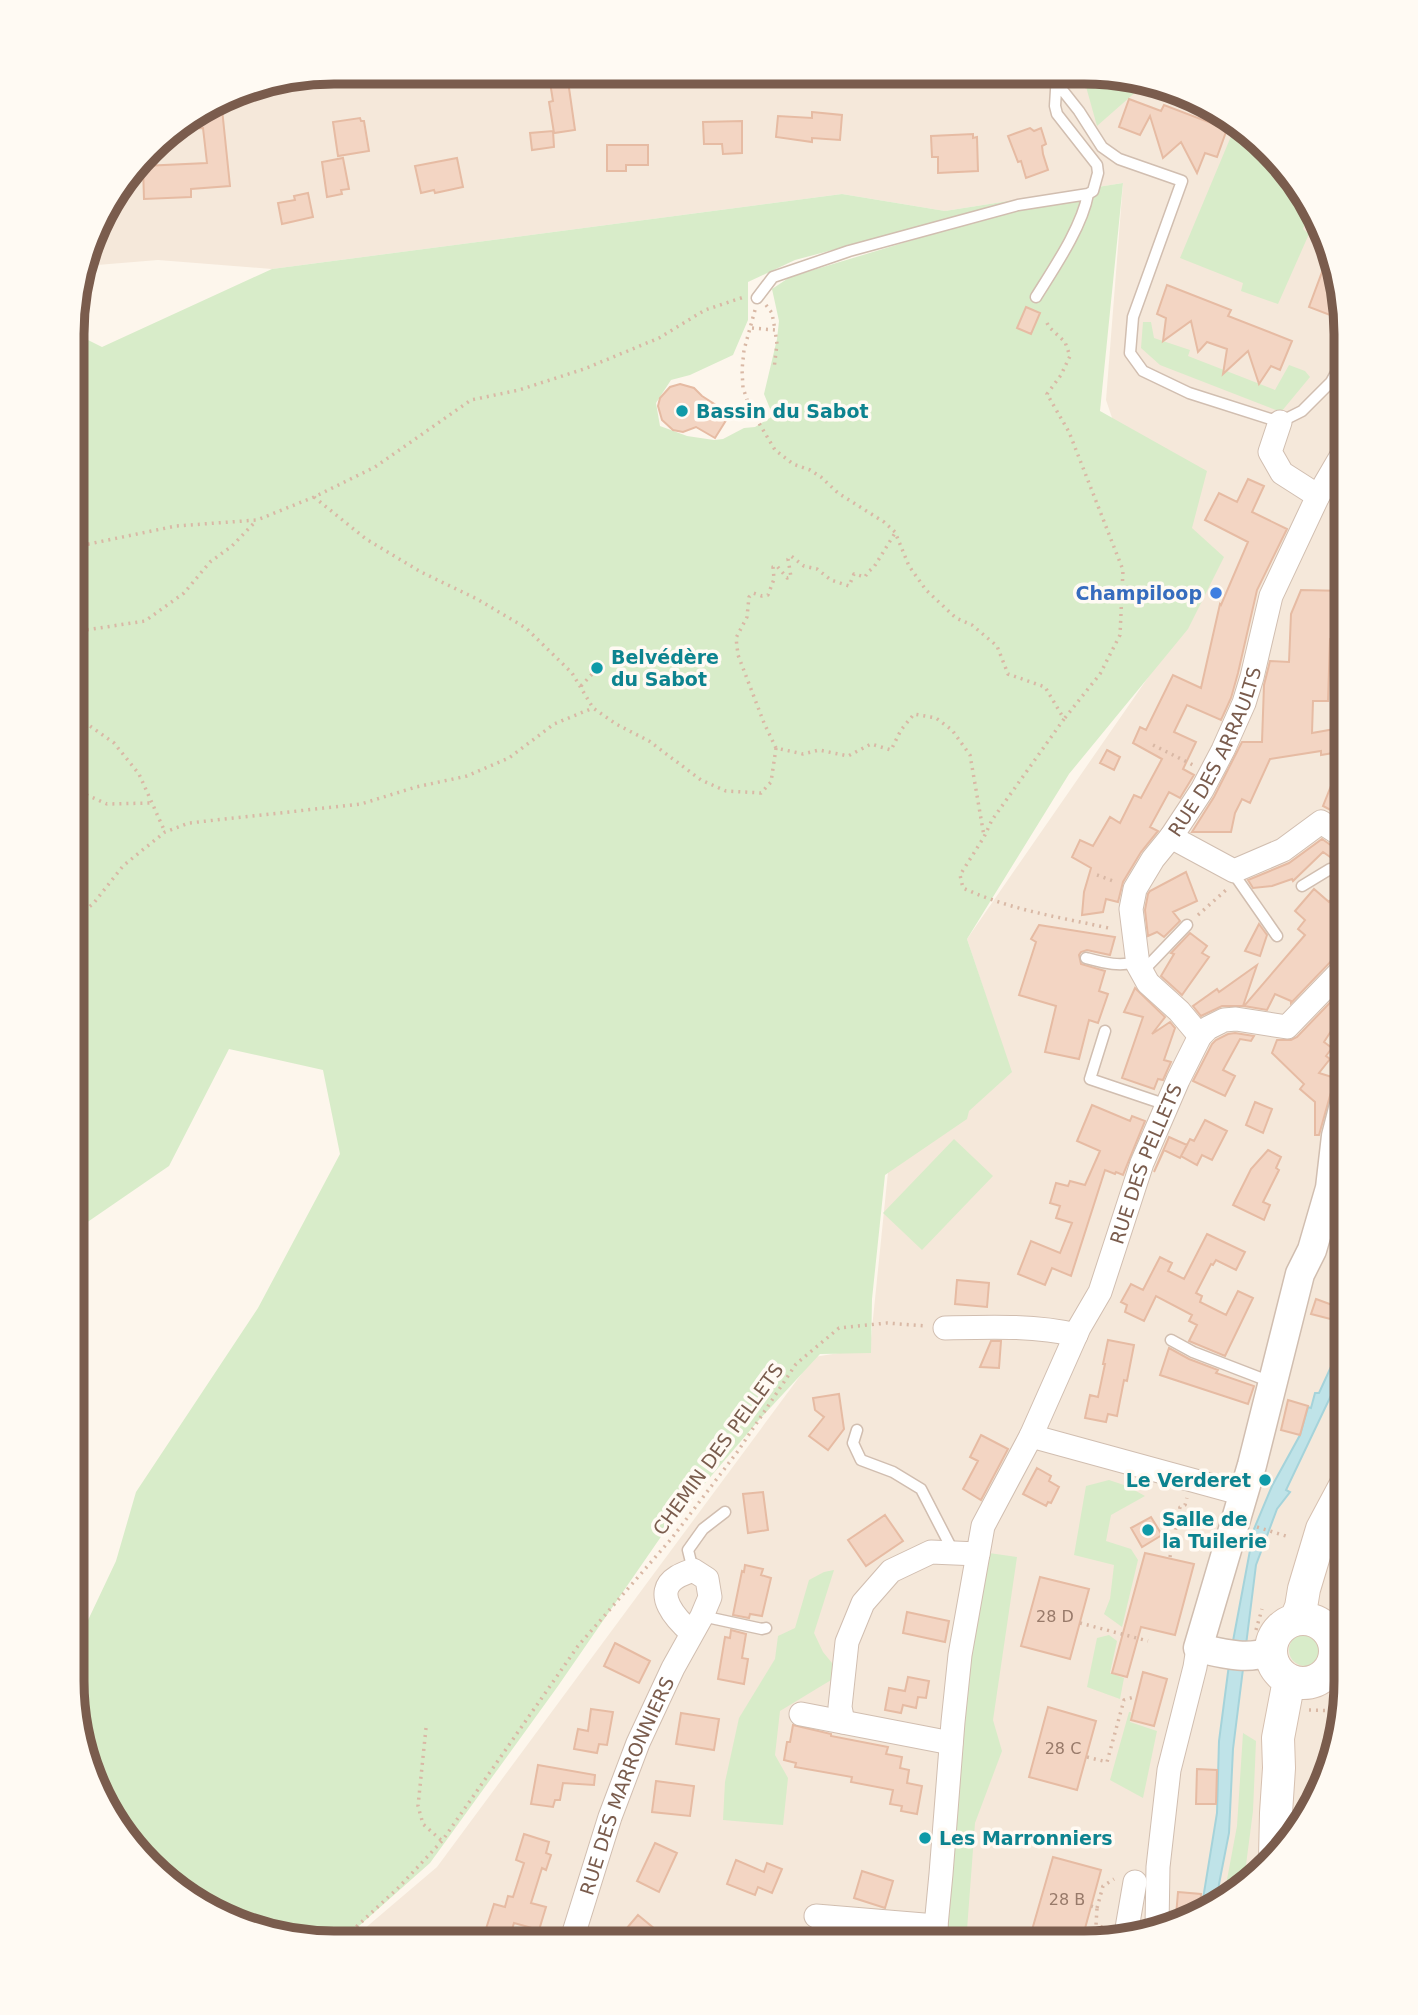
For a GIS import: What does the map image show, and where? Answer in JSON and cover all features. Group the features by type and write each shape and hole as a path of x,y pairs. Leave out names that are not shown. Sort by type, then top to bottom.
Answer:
{"main road":[{"path":"1334,1507 1322,1530 1301,1607 1309,1621 1330,1632 1334,1640"},
{"path":"1309,1621 1282,1626 1260,1653 1273,1663 1280,1673 1303,1681 1325,1675 1334,1660"},
{"path":"1275,1842 1279,1768 1295,1741 1303,1681"}],"street":[{"path":"1280,422 1270,452 1282,473 1318,496"},
{"name":"RUE DES ARRAULTS","path":"1140,967 1131,909 1135,889 1153,859 1171,837 1223,750 1244,703 1271,596 1318,496 1334,469"},
{"path":"1171,837 1233,878 1283,850 1321,822 1334,830"},
{"path":"1140,967 1148,983 1179,1010 1200,1036 1208,1028 1224,1020 1236,1019 1287,1027 1334,978"},
{"name":"RUE DES PELLETS","path":"933,1931 960,1655 983,1526 1031,1436 1076,1335 1100,1293 1142,1163 1200,1036"},
{"path":"1157,1920 1158,1867 1169,1770 1195,1667 1210,1651 1243,1494 1271,1382 1300,1275 1312,1250 1330,1188 1334,1146"},
{"path":"946,1328 1060,1331 1076,1335"},
{"path":"1031,1436 1243,1494"},
{"path":"843,1722 840,1707 847,1642 863,1603 891,1571 931,1552 978,1554"},
{"path":"691,1560 667,1587 666,1601 678,1620 697,1625"},
{"name":"RUE DES MARRONNIERS","path":"575,1931 625,1775 673,1668 710,1597 707,1579 691,1560"},
{"path":"1210,1651 1260,1653"},
{"path":"801,1714 951,1743"},
{"path":"1121,1928 1135,1882"},
{"path":"816,1916 914,1931"}],"lane":[{"path":"757,298 773,277 849,251 1018,205 1093,191 1097,181 1097,165 1057,114 1057,84"},
{"path":"1061,84 1102,147 1119,159 1182,181 1133,317 1130,353 1143,371 1189,393 1280,422 1303,411 1334,376"},
{"path":"1037,296 1075,229 1088,194"},
{"path":"1302,886 1330,869 1334,871"},
{"path":"1233,878 1277,936"},
{"path":"1086,958 1140,967 1187,925"},
{"path":"1105,1031 1090,1080 1167,1105"},
{"path":"1171,1340 1193,1352 1271,1382"},
{"path":"857,1430 853,1443 861,1460 893,1472 921,1489 954,1553"},
{"path":"691,1560 703,1529 725,1512"},
{"path":"697,1625 766,1628"}],"path":[{"path":"84,545 176,526 257,520 314,497 375,467 471,400 519,390 584,369 659,338 705,310 743,296 757,298 772,313 777,344 774,369"},
{"path":"757,298 752,328 744,350 741,370 743,388 750,408 775,450 793,464 821,477 838,494 884,522 895,533 909,566 926,590 956,618 972,625 997,646 1008,674 1045,687 1064,719"},
{"path":"1047,323 1065,342 1070,356 1061,375 1047,394 1069,432 1124,570 1120,635 1100,674 1064,719 992,820 960,874 963,888 983,897 1026,911 1134,934"},
{"path":"752,328 775,330"},
{"path":"314,497 366,539 421,572 477,599 526,628 572,673 593,708 616,724 649,741 701,780 726,791 761,793 771,782 776,748 738,654 736,638 747,617 749,597 753,593 768,595 774,579 773,567 777,566 787,578 791,577 788,559 792,556 804,566 817,569 831,580 849,586 854,575 865,577 874,568 895,533"},
{"path":"84,630 145,621 184,593 210,562 232,546 257,520"},
{"path":"581,686 595,671"},
{"path":"84,911 93,904 123,866 165,832 189,823 361,804 467,776 509,758 554,724 593,708"},
{"path":"776,748 803,754 819,750 848,756 870,744 891,750 901,730 914,714 936,718 952,730 970,755 984,837"},
{"path":"84,721 114,743 139,774 165,832"},
{"path":"1153,745 1210,775"},
{"path":"84,794 107,804 152,803"},
{"path":"1187,925 1233,878"},
{"name":"CHEMIN DES PELLETS","path":"352,1931 442,1842 578,1646 672,1538 738,1451 796,1364 839,1328 887,1323 946,1328"},
{"path":"1170,1557 1180,1507 1187,1506 1192,1479"},
{"path":"1254,1526 1289,1537"},
{"path":"1080,1623 1148,1641"},
{"path":"1087,1756 1107,1762 1124,1700 1134,1697"},
{"path":"426,1728 418,1806 423,1824 442,1842"},
{"path":"1091,1906 1097,1908 1096,1925 1111,1929"}],"shaded area":[{"path":"318,85 1117,86 1164,97 1209,117 1261,157 1292,195 1321,254 1332,301 1334,334 1334,1681 1332,1714 1325,1746 1315,1777 1301,1806 1261,1858 1223,1889 1164,1918 1117,1929 1084,1931 362,1931 437,1867 814,1357 870,1348 888,1172 1011,1072 967,939 1183,627 1106,400 1123,183 945,211 842,194 272,269 158,260 94,265 117,209 146,169 169,146 195,126 223,110 269,93"}],"green space":[{"path":"1085,84 1138,90 1097,126"},
{"path":"1232,133 1261,157 1292,195 1306,220 1303,229 1309,234 1278,304 1241,291 1243,283 1180,258"},
{"path":"1123,183 1100,411 1207,471 1192,528 1224,557 1188,629 1069,774 967,939 1012,1072 969,1111 967,1119 885,1175 872,1299 871,1353 820,1354 758,1421 667,1528 558,1686 430,1863 353,1931 301,1929 254,1918 209,1898 169,1869 146,1846 117,1806 97,1761 86,1714 84,1629 116,1561 136,1492 258,1308 340,1154 323,1070 229,1049 169,1166 84,1224 84,338 102,347 272,269 842,194 945,211","holes":["979,211 979,220 790,277 772,289 779,321 764,394 773,416 755,427 744,428 723,439 714,440 687,436 660,426 656,403 671,380 690,375 733,355 748,320 748,282 795,260"]},
{"path":"1143,322 1151,322 1154,338 1190,350 1188,356 1275,390 1289,365 1305,371 1310,377 1281,412 1160,365 1141,348"},
{"path":"954,1139 993,1176 922,1250 883,1213"},
{"path":"1109,1480 1145,1496 1111,1515 1106,1541 1131,1549 1138,1560 1122,1627 1104,1614 1110,1599 1114,1565 1074,1555 1086,1486"},
{"path":"989,1553 1017,1557 993,1720 1002,1751 975,1823 967,1931 943,1931 942,1910 967,1662"},
{"path":"834,1570 814,1633 823,1652 841,1674 780,1711 775,1755 788,1778 783,1825 723,1820 725,1782 739,1718 775,1659 778,1636 795,1628 809,1580"},
{"path":"1305,1634 1316,1639 1321,1650 1316,1661 1305,1666 1294,1661 1289,1650 1294,1639"},
{"path":"1109,1635 1117,1641 1110,1673 1124,1678 1120,1699 1087,1687 1097,1638"},
{"path":"1129,1712 1130,1722 1157,1731 1143,1798 1110,1780"},
{"path":"1243,1733 1256,1741 1253,1811 1245,1872 1226,1887 1237,1826"}],"water":[{"name":"Le Verderet","path":"1334,1360 1334,1389 1286,1490 1290,1492 1277,1509 1256,1565 1233,1749 1229,1833 1218,1892 1203,1901 1217,1813 1219,1741 1230,1657 1254,1529 1272,1486 1300,1435 1308,1407 1311,1408 1315,1393 1319,1393"}],"building":[{"path":"550,85 569,85 575,130 554,133 549,102 553,101"},
{"path":"1129,99 1161,111 1164,105 1227,129 1217,157 1205,153 1197,173 1181,142 1163,158 1150,116 1140,135 1119,127"},
{"path":"222,110 230,186 191,189 191,197 144,199 143,173 149,166 207,163 203,128 192,128"},
{"path":"812,112 842,115 840,140 812,138 812,142 776,137 778,116 812,118"},
{"path":"360,118 364,121 369,151 338,156 333,122"},
{"path":"742,121 742,153 723,154 722,144 704,144 703,122"},
{"path":"1030,128 1034,131 1041,128 1046,144 1042,146 1043,154 1048,170 1026,178 1021,161 1018,162 1008,136"},
{"path":"553,131 554,147 532,150 530,133"},
{"path":"973,134 973,138 977,137 978,171 938,173 938,157 932,157 931,136"},
{"path":"607,145 648,145 648,165 626,165 626,171 607,171"},
{"path":"343,158 349,189 341,190 342,194 327,197 322,162"},
{"path":"457,158 463,187 421,193 415,166"},
{"path":"308,193 313,217 282,224 278,203 295,200 294,196"},
{"path":"1324,266 1333,316 1309,307"},
{"path":"1167,285 1231,310 1228,316 1292,341 1280,370 1271,366 1259,384 1248,351 1223,374 1227,349 1207,342 1198,352 1191,321 1163,341 1166,318 1157,314"},
{"path":"1026,307 1040,313 1031,334 1017,328"},
{"name":"Bassin du Sabot","path":"680,384 694,388 730,414 715,438 696,427 683,432 673,430 662,420 658,406 660,398 670,387"},
{"path":"1248,479 1264,486 1252,512 1287,529 1257,590 1231,698 1221,720 1187,705 1174,732 1196,742 1183,769 1194,775 1180,798 1169,792 1150,827 1158,831 1141,852 1123,882 1118,902 1106,899 1103,912 1082,915 1084,892 1091,868 1072,857 1080,840 1093,846 1110,817 1120,823 1134,795 1141,798 1162,759 1133,743 1140,727 1146,730 1173,675 1201,688 1220,604 1248,542 1205,520 1219,493 1237,502"},
{"path":"1301,590 1334,591 1334,639 1330,639 1328,701 1313,701 1312,733 1334,729 1334,753 1321,755 1321,751 1270,759 1250,803 1242,799 1235,813 1231,832 1192,832 1214,797 1242,742 1262,742 1264,685 1270,661 1289,662 1291,614"},
{"path":"1107,750 1120,757 1114,770 1100,763"},
{"path":"1334,778 1334,812 1323,806"},
{"path":"1322,839 1334,847 1334,860 1323,852 1293,881 1292,879 1272,886 1253,888 1248,880 1289,863"},
{"path":"1186,872 1197,901 1173,912 1180,921 1164,937 1157,932 1148,936 1145,910 1148,894"},
{"path":"1314,889 1329,902 1334,896 1334,958 1291,1003 1275,994 1267,1010 1244,1006 1305,935 1298,929 1305,920 1295,911"},
{"path":"1259,924 1267,935 1260,956 1245,951"},
{"path":"1039,925 1115,937 1110,955 1087,950 1079,955 1081,964 1105,971 1099,991 1108,994 1098,1023 1089,1020 1079,1059 1045,1052 1056,1006 1019,995 1036,942 1031,939"},
{"path":"1190,933 1207,946 1202,953 1209,957 1182,995 1161,976 1174,954 1171,953"},
{"path":"1257,965 1243,1006 1222,1006 1201,1016 1193,1006 1217,989 1219,992"},
{"path":"1135,988 1165,1017 1152,1034 1170,1022 1175,1028 1164,1060 1171,1062 1163,1080 1158,1079 1154,1089 1122,1078 1143,1017 1124,1012"},
{"path":"1334,998 1334,1027 1324,1042 1332,1048 1326,1056 1330,1059 1319,1073 1334,1078 1334,1082 1319,1135 1315,1135 1315,1102 1300,1089 1304,1084 1272,1053 1277,1040 1297,1037"},
{"path":"1228,1034 1254,1036 1251,1041 1240,1039 1223,1070 1235,1076 1225,1096 1193,1081 1212,1044"},
{"path":"1255,1102 1272,1109 1263,1133 1246,1125"},
{"path":"1092,1105 1130,1121 1132,1116 1145,1121 1123,1175 1105,1170 1071,1276 1052,1268 1045,1285 1018,1274 1031,1241 1060,1253 1072,1223 1056,1218 1060,1206 1050,1203 1056,1183 1068,1186 1070,1181 1085,1185 1100,1151 1077,1141"},
{"path":"1205,1120 1227,1131 1212,1160 1202,1155 1197,1165 1181,1156 1190,1139 1194,1141"},
{"path":"1169,1137 1187,1145 1180,1158 1164,1150 1154,1172"},
{"path":"1268,1150 1281,1157 1276,1168 1279,1170 1263,1202 1270,1205 1264,1220 1233,1205 1251,1169"},
{"path":"1207,1234 1245,1252 1236,1270 1216,1260 1211,1264 1196,1293 1202,1296 1200,1302 1226,1315 1238,1291 1253,1298 1225,1356 1189,1341 1197,1325 1189,1321 1192,1315 1156,1296 1144,1321 1125,1312 1127,1305 1121,1302 1131,1284 1143,1290 1160,1257 1172,1263 1168,1271 1184,1279"},
{"path":"957,1280 989,1283 987,1307 955,1304"},
{"path":"1316,1299 1334,1306 1334,1320 1311,1314"},
{"path":"1108,1340 1134,1345 1117,1416 1108,1414 1106,1422 1085,1418 1090,1395 1098,1397"},
{"path":"991,1341 1001,1341 999,1368 980,1367"},
{"path":"1169,1348 1218,1370 1216,1373 1254,1386 1248,1404 1160,1375"},
{"path":"839,1394 844,1429 828,1450 809,1436 824,1417 815,1410 813,1398"},
{"path":"1288,1400 1308,1406 1300,1435 1281,1430"},
{"path":"981,1435 1008,1449 981,1500 963,1489 978,1461 970,1457"},
{"path":"1037,1468 1051,1476 1049,1481 1059,1487 1051,1503 1048,1502 1046,1506 1023,1494"},
{"path":"763,1492 768,1530 748,1533 743,1494"},
{"path":"885,1515 903,1541 866,1566 848,1540"},
{"name":"Salle de la Tuilerie","path":"1151,1517 1162,1535 1142,1547 1131,1528"},
{"path":"1145,1553 1194,1564 1175,1635 1141,1627 1127,1677 1112,1673"},
{"path":"745,1565 763,1569 761,1575 771,1578 762,1616 750,1614 749,1618 733,1615"},
{"path":"1040,1577 1089,1589 1070,1659 1021,1646"},
{"path":"907,1612 949,1621 945,1642 903,1633"},
{"path":"731,1630 746,1634 742,1658 748,1659 744,1684 718,1679 725,1637 730,1638"},
{"path":"615,1643 650,1661 639,1683 604,1666"},
{"path":"1143,1672 1167,1679 1154,1726 1131,1720"},
{"path":"908,1677 929,1681 926,1698 918,1697 916,1708 903,1705 901,1713 885,1710 889,1688 905,1691"},
{"path":"1048,1707 1096,1721 1077,1790 1029,1777"},
{"path":"591,1709 613,1712 607,1745 599,1744 597,1753 574,1749 578,1729 588,1731"},
{"path":"681,1713 719,1719 714,1750 676,1744"},
{"path":"793,1725 831,1736 888,1747 886,1754 902,1757 900,1768 909,1770 907,1783 922,1786 917,1814 901,1811 902,1806 890,1804 893,1790 851,1782 852,1777 795,1767 796,1763 784,1760"},
{"path":"538,1765 595,1775 594,1785 563,1783 560,1800 555,1800 553,1807 531,1804"},
{"path":"1197,1769 1217,1770 1216,1804 1196,1804"},
{"path":"656,1781 694,1786 690,1816 652,1812"},
{"path":"524,1834 549,1842 546,1853 551,1855 546,1870 542,1868 531,1903 546,1907 539,1930 514,1923 511,1931 485,1931 494,1904 505,1907 508,1896 513,1897 524,1863 516,1860"},
{"path":"655,1843 677,1853 659,1892 637,1881"},
{"path":"1053,1857 1101,1870 1084,1931 1032,1930"},
{"path":"736,1860 764,1872 767,1863 782,1869 772,1893 758,1887 755,1895 727,1884"},
{"path":"862,1871 893,1881 885,1908 854,1898"},
{"path":"1178,1892 1201,1894 1201,1902 1176,1913"},
{"path":"638,1915 656,1930 655,1931 624,1931"}],"place":[{"name":"Bassin du Sabot","path":"682,411"},
{"name":"Champiloop","path":"1216,593"},
{"name":"Belvédère du Sabot","path":"597,668"},
{"name":"Le Verderet","path":"1265,1480"},
{"name":"Salle de la Tuilerie","path":"1148,1530"},
{"name":"Les Marronniers","path":"925,1838"}]}
